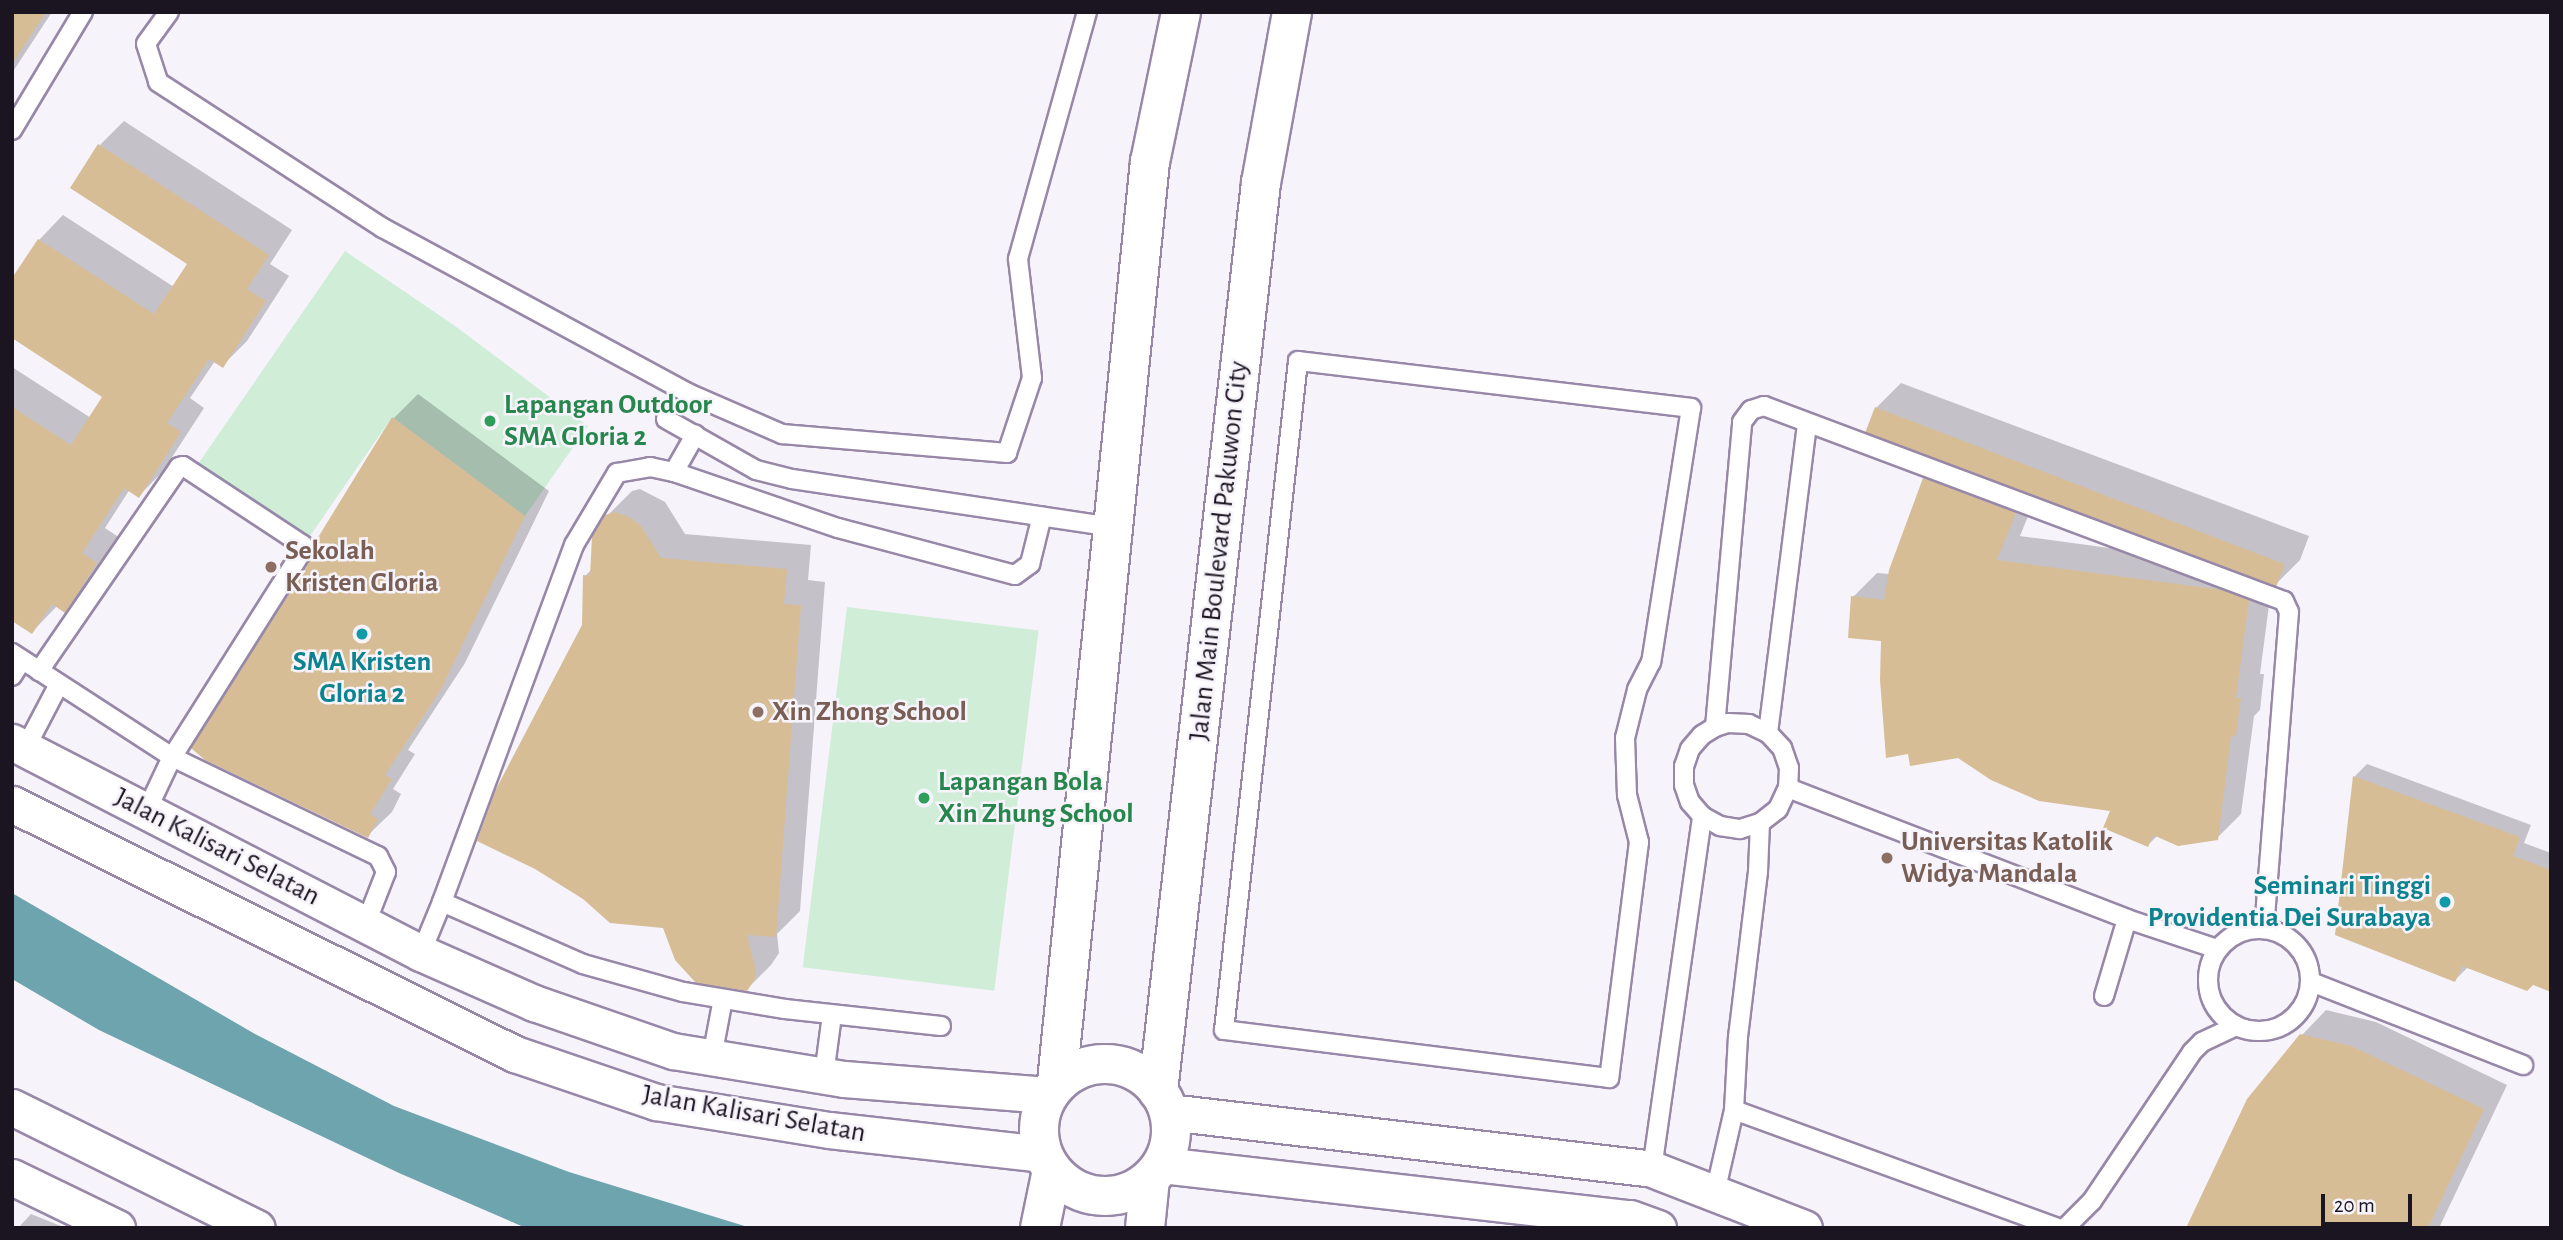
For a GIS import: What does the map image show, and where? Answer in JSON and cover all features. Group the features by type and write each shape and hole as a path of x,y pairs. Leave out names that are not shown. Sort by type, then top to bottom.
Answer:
{"street":[{"path":"1040,1228 1047,1162 1038,1124 1052,1089 1150,162 1181,12"},
{"name":"Jalan Main Boulevard Pakuwon City","path":"1163,1101 1261,183 1292,12"},
{"name":"Jalan Kalisari Selatan","path":"19,745 421,953 534,1003 673,1051 824,1075 1052,1089"},
{"name":"Jalan Kalisari Selatan","path":"12,804 515,1054 656,1102 1047,1162"},
{"path":"401,996 421,953"},
{"path":"1052,1089 1085,1066 1118,1065 1133,1070 1163,1101 1171,1139 1156,1172 1145,1228"},
{"path":"1163,1101 1652,1169 1804,1228"},
{"path":"12,1107 257,1228"},
{"path":"1047,1162 1064,1183 1099,1196 1126,1193 1156,1172 1630,1218 1658,1228"},
{"path":"12,1177 117,1228"}],"lane":[{"path":"12,130 83,12"},
{"path":"169,12 146,44 158,82 383,228 688,393 782,434 1007,453 1032,378 1018,259 1087,12"},
{"path":"1298,361 1691,408 1651,662 1636,690 1625,738 1627,795 1639,842 1609,1078 1224,1030 1298,361"},
{"path":"1715,727 1741,422 1751,410 1764,406 2284,601 2290,612 2264,929"},
{"path":"666,419 756,470 792,479 1113,527"},
{"path":"1768,733 1807,423"},
{"path":"674,472 695,435"},
{"path":"39,671 179,467 183,466 303,545 303,550 172,757 146,812"},
{"path":"421,953 574,545 617,473 650,467 674,472 838,528 1015,575 1030,564 1042,516"},
{"path":"12,676 17,656 172,757 378,856 386,872 366,923"},
{"path":"19,745 59,684"},
{"path":"1728,723 1749,724 1768,733 1782,748 1789,768 1788,788 1778,809 1760,823 1740,829 1720,826 1702,816 1690,802 1684,785 1684,766 1690,749 1702,735 1715,727 1728,723"},
{"path":"1788,788 2127,919 2217,949"},
{"path":"1652,1169 1702,816"},
{"path":"1715,1194 1734,1110 1738,1037 1758,872 1760,823"},
{"path":"442,902 583,964 683,992 832,1014 941,1026"},
{"path":"2104,996 2127,919"},
{"path":"2264,929 2283,934 2298,946 2308,963 2311,982 2308,999 2299,1014 2286,1025 2270,1031 2253,1031 2237,1026 2218,1009 2207,984 2210,965 2217,949 2238,933 2264,929"},
{"path":"2311,982 2523,1065"},
{"path":"712,1057 723,999"},
{"path":"824,1075 832,1014"},
{"path":"2065,1228 2092,1201 2192,1052 2202,1042 2237,1026"},
{"path":"1734,1110 2059,1228"}],"green space":[{"path":"345,251 455,326 588,426 525,516 392,417 308,539 198,464"},
{"name":"Lapangan Bola Xin Zhung School","path":"847,607 1039,631 994,991 803,967"}],"water":[{"path":"12,893 255,1034 394,1106 569,1172 751,1228 526,1228 399,1173 99,1030 12,979"}],"building":[{"path":"12,12 46,12 12,64"},
{"path":"98,144 269,255 247,289 266,301 223,368 209,359 167,423 181,432 139,498 124,488 82,553 97,563 65,613 52,604 32,634 12,621 12,407 71,445 102,397 12,338 12,278 38,239 154,314 187,264 70,188"},
{"path":"1875,407 2285,564 2275,590 1865,432"},
{"name":"SMA Kristen Gloria 2","path":"392,417 525,516 441,689 385,775 392,779 370,814 378,819 368,838 205,760 191,748 313,556 314,544"},
{"path":"1923,478 2016,513 1997,560 2223,590 2249,600 2236,698 2241,698 2236,736 2231,736 2218,840 2178,846 2153,835 2148,847 2103,828 2110,811 2039,801 1991,780 1958,758 1910,766 1908,754 1886,758 1880,680 1881,641 1848,638 1851,596 1884,600 1889,570"},
{"path":"615,512 629,517 641,526 661,558 787,569 784,604 801,605 776,937 747,935 756,971 755,979 747,991 696,983 675,960 663,928 610,923 583,899 535,869 477,841 495,791 582,625 583,575 590,576 592,537 605,515"},
{"name":"Seminari Tinggi Providentia Dei Surabaya","path":"2353,776 2520,837 2513,856 2551,870 2551,992 2533,985 2527,991 2462,966 2455,982 2335,935"},
{"path":"2300,1034 2351,1046 2484,1109 2428,1228 2186,1228 2247,1099"}],"place":[{"name":"Lapangan Outdoor SMA Gloria 2","path":"490,421"},
{"name":"Sekolah Kristen Gloria","path":"271,567"},
{"name":"SMA Kristen Gloria 2","path":"362,634"},
{"name":"Xin Zhong School","path":"758,712"},
{"name":"Lapangan Bola Xin Zhung School","path":"924,798"},
{"name":"Universitas Katolik Widya Mandala","path":"1887,858"},
{"name":"Seminari Tinggi Providentia Dei Surabaya","path":"2445,902"}]}
